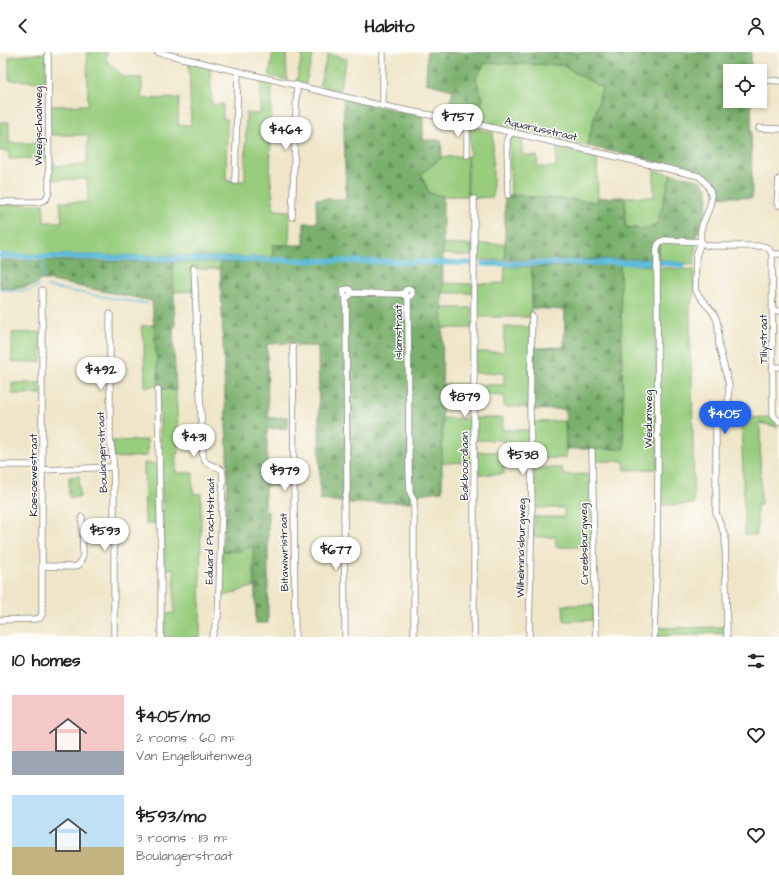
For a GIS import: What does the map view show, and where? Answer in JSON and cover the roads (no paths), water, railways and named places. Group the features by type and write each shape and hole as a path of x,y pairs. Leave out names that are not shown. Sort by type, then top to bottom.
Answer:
{"street":[{"name":"Weegschaalweg","path":"0,202 39,202 46,199 49,192 48,52"},
{"name":"Aquariusstraat","path":"156,52 383,106 467,122 699,176 711,190 707,214 699,232 701,242"},
{"path":"382,52 383,106"},
{"path":"235,181 238,72"},
{"path":"767,80 779,81"},
{"path":"292,217 297,85"},
{"path":"467,122 467,155"},
{"path":"759,128 779,129"},
{"path":"508,195 507,139 511,133"},
{"path":"779,179 777,203 779,205"},
{"name":"Bakboordlaan","path":"474,200 474,637"},
{"name":"Weidumweg","path":"654,637 658,474 657,246 662,241 701,242"},
{"path":"727,637 725,536 716,513 716,426 718,418 728,404 729,385 719,347 716,318 696,290 696,256 701,242 712,246 763,246 768,248 772,254 779,254"},
{"name":"Tillystraat","path":"772,254 776,311 776,367 773,414 779,422"},
{"name":"Eduard Prachtstraat","path":"194,268 203,457 204,462 208,465 218,467 222,470 223,478 218,616 212,637"},
{"name":"Koesoewestraat","path":"0,620 40,618 42,614 42,290"},
{"name":"Islamstraat","path":"345,637 344,505 347,490 349,295 403,294 408,298 409,469 410,492 414,501 414,637"},
{"name":"Boulangerstraat","path":"110,314 110,438 113,467 114,637"},
{"name":"Wilhelmina'sburgweg","path":"529,637 532,507 530,409 532,316"},
{"name":"Bitawiwristraat","path":"293,347 295,637"},
{"path":"158,389 161,637"},
{"name":"Creebsburgweg","path":"592,451 596,637"},
{"path":"0,465 43,468 113,467"},
{"path":"42,566 73,567 79,565 83,555 82,517"}],"waterway":[{"path":"0,256 470,263"},
{"path":"43,256 43,278"},
{"path":"483,264 656,262 682,265"},
{"path":"0,289 26,291 39,286"},
{"path":"47,287 147,304"}]}
